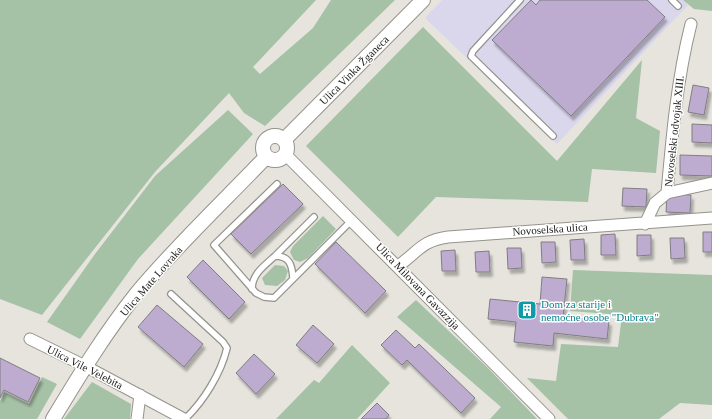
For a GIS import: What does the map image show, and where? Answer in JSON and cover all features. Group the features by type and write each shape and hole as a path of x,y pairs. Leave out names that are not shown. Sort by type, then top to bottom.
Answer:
{"street":[{"name":"Ulica Vinka Žganeca","path":"284,140 423,0"},
{"name":"Novoselski odvojak XIII.","path":"691,24 683,56 674,120 667,193 712,183"},
{"path":"274,136 284,140 287,145 285,154 277,160 266,157 263,148 267,138 274,136"},
{"name":"Ulica Milovana Gavazzija","path":"285,154 549,419"},
{"name":"Ulica Mate Lovraka","path":"53,419 85,366 128,306 155,272 266,157"},
{"path":"645,224 655,203 667,193"},
{"name":"Novoselska ulica","path":"398,266 421,246 433,239 558,228 645,224 712,218"},
{"name":"Ulica Vile Velebita","path":"30,339 85,366 184,419"},
{"path":"137,419 140,395"}],"lane":[{"path":"520,0 473,51 471,56 554,136"},
{"path":"672,0 678,6"},
{"path":"276,184 214,245 252,289 264,297 274,298 352,220"},
{"path":"252,289 252,282 256,274 314,217"},
{"path":"274,256 283,256 289,261 292,266 293,278"},
{"path":"170,294 224,342 227,348 224,362 212,383 196,409 184,419"}],"shaded area":[{"path":"442,0 683,0 688,5 557,144 425,18"}],"green space":[{"path":"0,0 316,0 253,67 260,74 313,28 331,0 395,0 265,126 244,113 229,93 155,172 42,315 0,299"},
{"path":"683,0 712,0 712,11 694,9"},
{"path":"423,27 557,161 642,60 636,118 660,131 656,173 592,169 588,202 436,197 398,237 306,146"},
{"path":"228,110 253,134 138,259 80,339 47,322 95,254 155,176"},
{"path":"323,216 336,229 308,258 300,262 294,260 290,252 293,246"},
{"path":"275,265 284,266 288,271 285,280 277,286 265,285 262,278"},
{"path":"573,270 712,275 712,405 680,403 659,419 568,419 527,378 556,381 561,344 618,347 622,315 570,311"},
{"path":"416,300 488,368 537,419 490,419 501,407 397,317"},
{"path":"352,345 390,383 357,419 276,419 314,380 319,383"},
{"path":"42,377 57,384 37,419 0,419 0,401 4,392 29,404"},
{"path":"92,382 131,404 130,419 64,419"}],"building":[{"path":"531,0 536,5 540,0 647,0 665,17 571,116 492,40"},
{"path":"693,85 709,88 704,115 688,112"},
{"path":"692,124 712,125 712,143 692,142"},
{"path":"680,155 712,156 712,176 680,175"},
{"path":"283,184 303,204 251,254 231,234"},
{"path":"623,188 647,189 646,207 622,206"},
{"path":"667,194 691,195 690,213 666,212"},
{"path":"703,232 712,232 712,252 703,252"},
{"path":"615,234 616,255 601,255 601,235"},
{"path":"637,235 651,235 651,255 637,256"},
{"path":"670,238 684,238 685,258 671,259"},
{"path":"584,239 585,260 571,260 570,240"},
{"path":"336,242 386,291 365,313 315,264"},
{"path":"541,242 555,242 556,262 542,263"},
{"path":"507,248 521,248 522,268 508,269"},
{"path":"455,250 456,271 442,271 441,251"},
{"path":"489,251 490,272 476,272 475,252"},
{"path":"203,260 245,302 229,319 187,277"},
{"name":"Dom za starije i nemoćne osobe \"Dubrava\"","path":"542,277 567,279 563,317 609,321 607,339 554,333 553,346 514,342 516,322 488,319 490,299 540,304"},
{"path":"157,305 203,344 184,367 138,327"},
{"path":"313,325 334,344 317,363 296,345"},
{"path":"396,330 415,348 419,344 475,398 461,413 407,360 402,365 381,345"},
{"path":"254,354 275,374 256,394 236,373"},
{"path":"0,358 40,378 28,402 4,390 0,398"},
{"path":"377,403 389,415 386,419 361,419"}],"place":[{"name":"Dom za starije i nemoćne osobe \"Dubrava\"","path":"527,310"}]}
